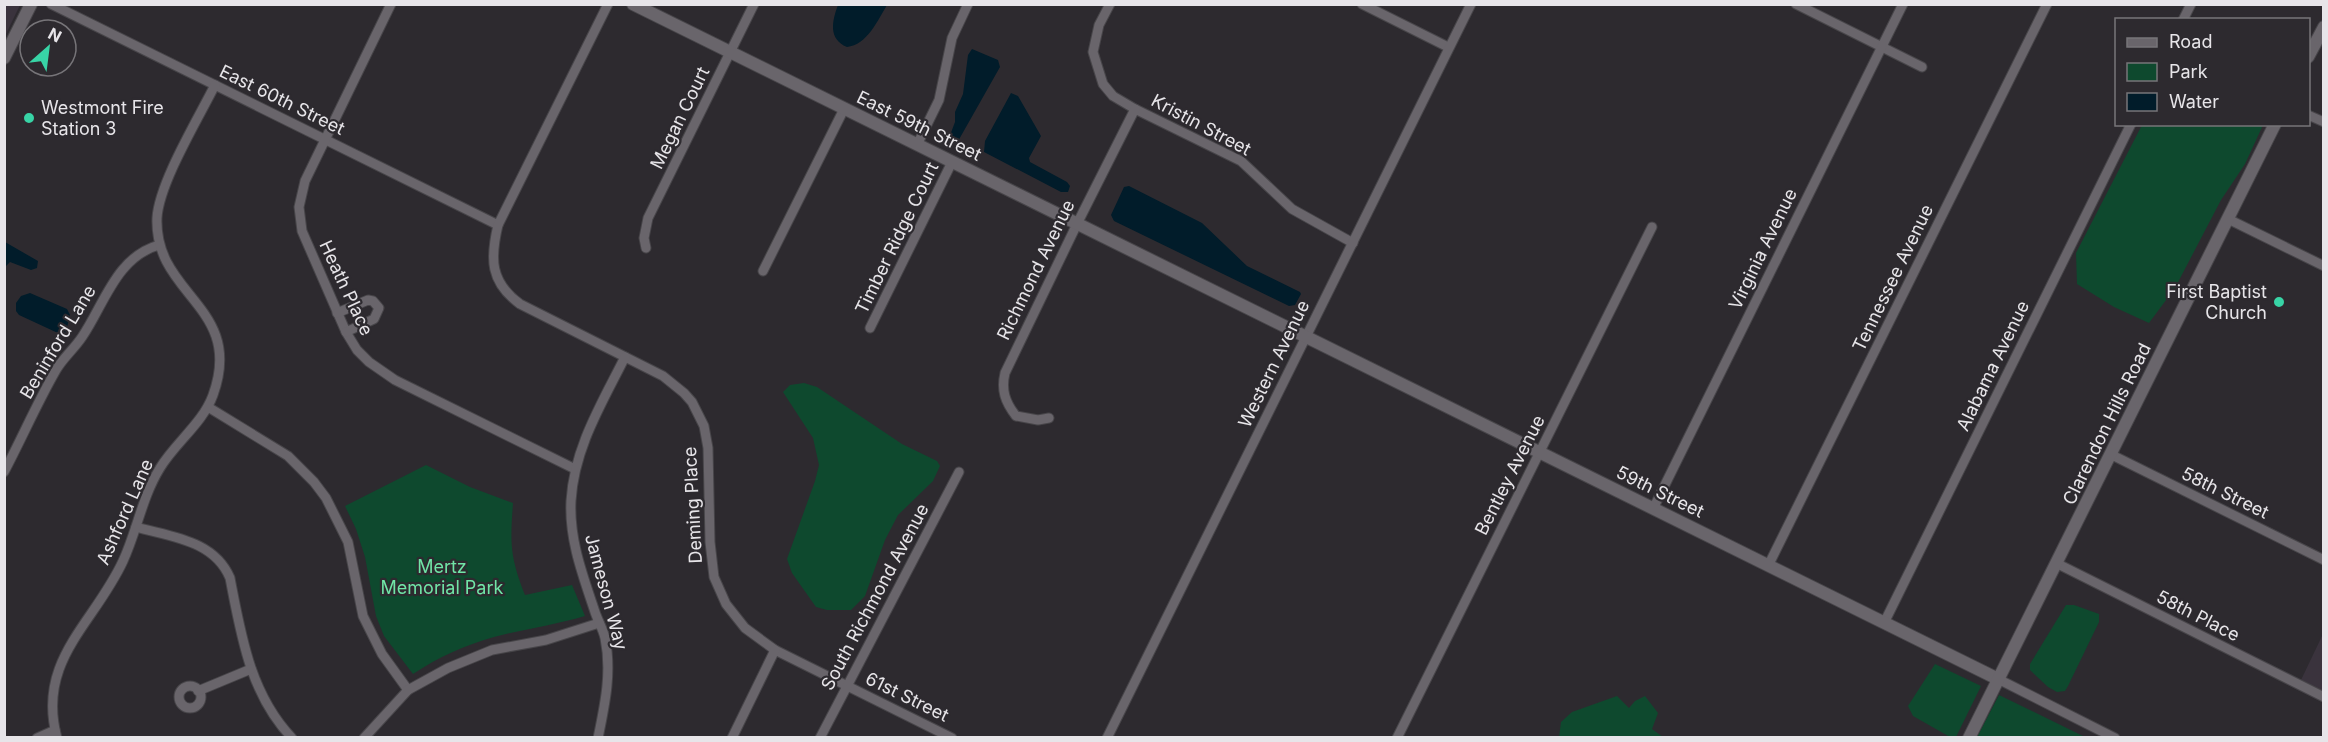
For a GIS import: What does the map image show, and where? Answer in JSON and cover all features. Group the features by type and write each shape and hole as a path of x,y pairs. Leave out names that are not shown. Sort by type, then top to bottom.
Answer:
{"street":[{"path":"4,58 31,4"},
{"name":"East 60th Street","path":"51,4 498,225"},
{"name":"Heath Place","path":"391,4 301,191 300,222 337,312 357,350 386,375 575,469"},
{"name":"Deming Place","path":"608,4 498,225 492,251 494,271 507,294 525,307 674,383 684,393 696,409 704,426 708,448 710,542 714,577 726,604 754,636 775,650 847,685"},
{"name":"East 59th Street","path":"633,4 1189,279"},
{"name":"Megan Court","path":"646,248 644,238 648,218 754,4"},
{"path":"918,145 939,100 952,38 968,4"},
{"name":"Kristin Street","path":"1110,4 1099,25 1093,52 1103,84 1113,96 1241,161 1292,209 1353,243"},
{"path":"1362,4 1448,47"},
{"name":"Western Avenue","path":"1107,738 1471,4"},
{"path":"1796,4 1922,67"},
{"name":"Virginia Avenue","path":"1653,509 1903,4"},
{"name":"Tennessee Avenue","path":"1768,566 2047,4"},
{"path":"2185,18 2191,4"},
{"path":"2310,53 2324,27"},
{"name":"Ashford Lane","path":"37,738 56,734 52,720 52,702 58,670 64,656 114,579 123,562 148,491 160,467 208,407 219,373 216,334 202,309 175,277 159,245 157,216 162,193 215,85"},
{"path":"763,271 844,109"},
{"name":"Richmond Avenue","path":"1049,418 1038,420 1016,416 1004,396 1002,384 1015,351 1135,109"},
{"path":"2310,116 2324,122"},
{"name":"Alabama Avenue","path":"1884,623 2130,126"},
{"name":"Clarendon Hills Road","path":"1970,738 2274,126"},
{"name":"Timber Ridge Court","path":"870,328 952,162"},
{"path":"2228,219 2324,266"},
{"name":"Bentley Avenue","path":"1397,738 1652,227"},
{"name":"Beninford Lane","path":"4,472 56,369 83,336 110,287 141,253 159,245"},
{"name":"59th Street","path":"1189,279 2115,738"},
{"path":"337,312 368,300 373,301 379,308 374,319 346,332"},
{"name":"Jameson Way","path":"598,738 608,683 607,651 577,557 572,535 571,503 575,469 582,444 625,357"},
{"path":"208,407 288,456 315,482 326,498 348,542 363,616 382,654 408,690"},
{"name":"58th Street","path":"2112,455 2324,560"},
{"name":"South Richmond Avenue","path":"820,738 959,472"},
{"path":"136,527 197,544 220,561 230,578 245,654 251,669 272,711 292,738"},
{"name":"58th Place","path":"2058,564 2324,697"},
{"path":"364,738 408,690 448,668 492,650 546,639 599,623"},
{"path":"732,738 775,650"},
{"path":"198,691 251,669"},
{"name":"61st Street","path":"847,685 952,738"}],"shaded area":[{"path":"4,5 20,5 5,36"},
{"path":"2323,634 2323,691 2301,680"}],"green space":[{"path":"2141,126 2263,126 2245,164 2221,200 2175,288 2149,323 2114,307 2077,284 2076,253"},
{"path":"804,383 817,387 902,444 937,461 940,466 933,481 898,515 885,540 865,596 851,610 827,610 816,607 792,573 787,559 819,465 813,438 783,392 790,385"},
{"name":"Mertz Memorial Park","path":"426,465 470,487 513,503 512,550 525,595 572,585 585,616 483,640 452,653 413,674 384,636 376,616 365,557 356,529 345,506"},
{"path":"2066,605 2074,605 2099,614 2099,622 2065,691 2057,692 2048,687 2030,670 2030,664"},
{"path":"1935,664 1981,686 1956,737 1950,737 1913,716 1908,706"},
{"path":"1999,695 2085,737 1977,737"},
{"path":"1617,696 1629,708 1635,701 1645,696 1658,713 1652,729 1663,737 1559,737 1561,722 1572,712"}],"water":[{"path":"838,4 887,5 866,37 847,47 841,44 834,34 833,23"},
{"path":"972,49 998,60 1000,67 957,143 949,138 955,122 955,112 963,94 968,55"},
{"path":"1011,93 1018,96 1041,136 1029,158 1030,162 1067,182 1070,186 1068,192 1061,192 984,152 985,141"},
{"path":"1129,186 1202,223 1247,266 1300,292 1295,305 1289,306 1114,221 1111,215 1124,187"},
{"path":"5,242 38,261 37,268 31,270 10,262 5,267"},
{"path":"30,293 67,309 70,315 66,332 60,334 19,315 16,311 16,303 21,296"}],"place":[{"name":"Westmont Fire Station 3","path":"29,118"},
{"name":"First Baptist Church","path":"2279,302"}]}
